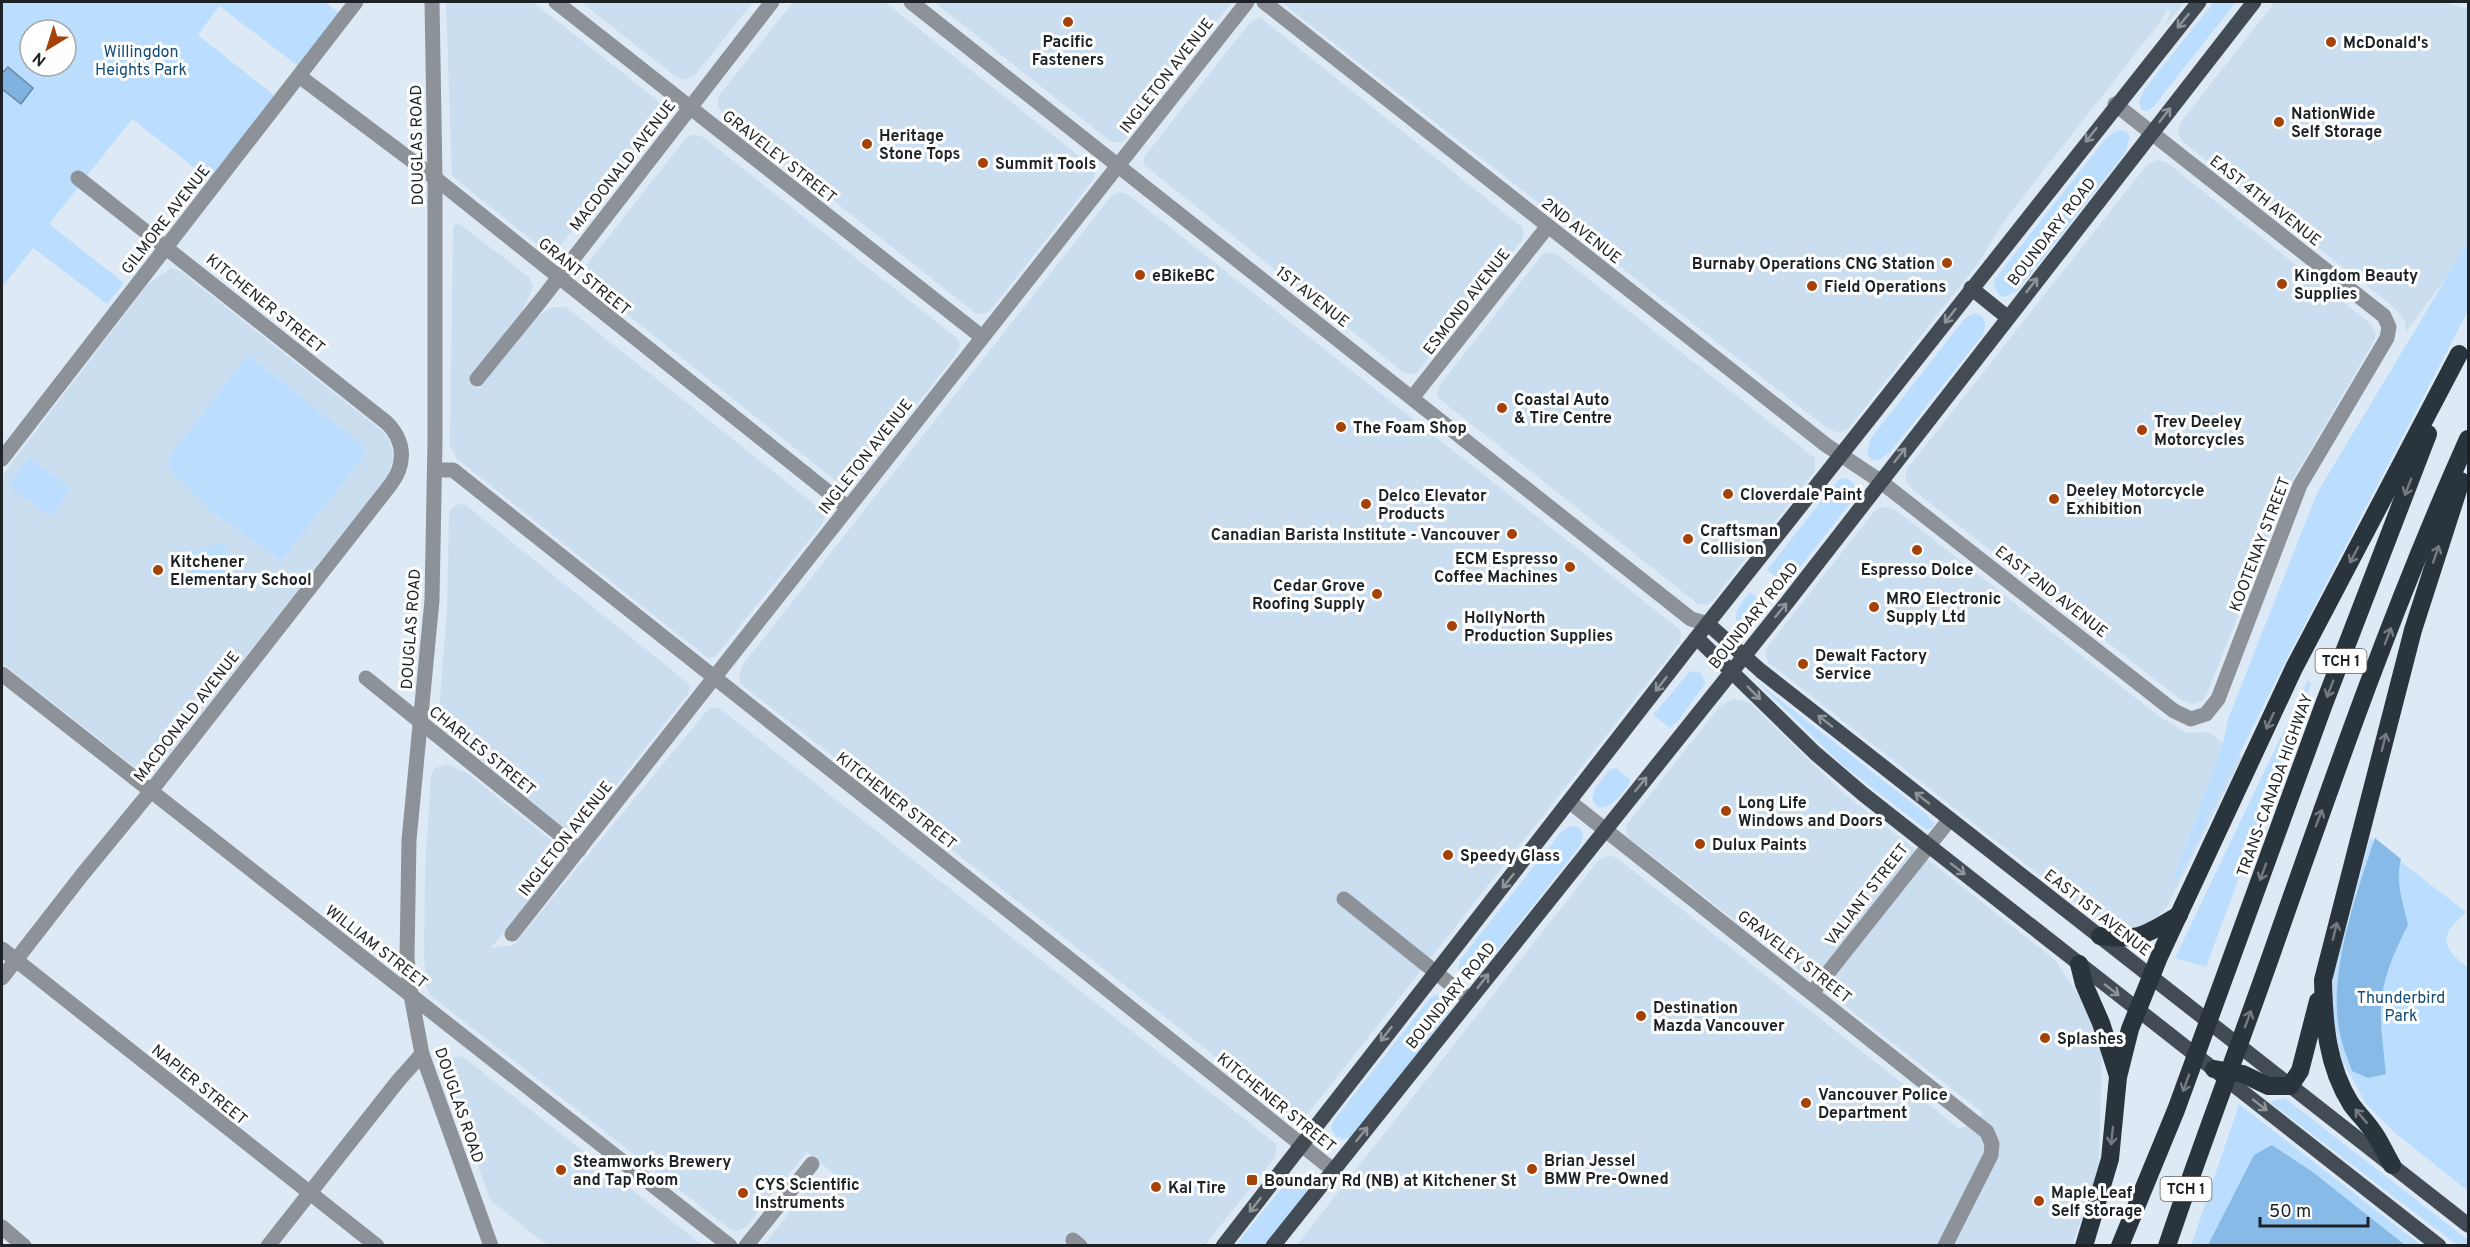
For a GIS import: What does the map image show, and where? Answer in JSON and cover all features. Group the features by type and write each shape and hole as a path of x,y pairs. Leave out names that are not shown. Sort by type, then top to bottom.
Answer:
{"highway":[{"name":"TRANS-CANADA HIGHWAY","path":"2120,1245 2176,1110 2324,704 2459,354 2469,338"},
{"path":"2084,1245 2110,1159 2118,1077 2130,1029 2151,977 2294,668 2459,354"},
{"name":"TCH 1","path":"2167,1245 2316,826 2436,512 2469,440"},
{"path":"2214,1069 2243,1074 2268,1086 2290,1086 2300,1071 2413,630 2469,460"},
{"path":"2100,936 2122,939 2142,936 2179,915"},
{"path":"2079,964 2118,1077"},
{"path":"2323,980 2324,1023 2331,1061 2352,1106 2375,1133 2392,1165"}],"main road":[{"name":"BOUNDARY ROAD","path":"1223,1245 2115,104 2199,2"},
{"name":"BOUNDARY ROAD","path":"1273,1245 1732,671 2254,2"},
{"path":"1971,288 2007,317"},
{"name":"EAST 1ST AVENUE","path":"1708,624 1950,819 2469,1226"},
{"path":"1697,638 1815,753 1928,845 2439,1245"}],"street":[{"name":"GILMORE AVENUE","path":"2,459 356,2"},
{"name":"DOUGLAS ROAD","path":"432,2 435,178 435,470 432,600 410,840 407,958 422,1054 491,1245"},
{"name":"GRAVELEY STREET","path":"556,2 982,337"},
{"name":"MACDONALD AVENUE","path":"477,379 772,2"},
{"name":"1ST AVENUE","path":"911,2 1691,619 1708,624"},
{"name":"INGLETON AVENUE","path":"512,934 1247,2"},
{"name":"2ND AVENUE","path":"1264,2 1841,455 1880,481"},
{"name":"GRANT STREET","path":"299,76 435,178 557,278 848,507"},
{"name":"EAST 4TH AVENUE","path":"2115,104 2384,316 2389,327"},
{"name":"KITCHENER STREET","path":"78,178 387,423 397,435 402,449 397,474"},
{"name":"ESMOND AVENUE","path":"1412,398 1548,226"},
{"name":"KOOTENAY STREET","path":"2206,714 2214,707 2221,692 2300,485 2387,338 2389,327"},
{"name":"KITCHENER STREET","path":"435,470 453,471 1073,961 1333,1170"},
{"name":"MACDONALD AVENUE","path":"2,978 151,791 397,474"},
{"name":"EAST 2ND AVENUE","path":"1880,481 2174,711 2191,719 2206,714"},
{"path":"1691,619 1697,638"},
{"name":"WILLIAM STREET","path":"2,674 730,1245"},
{"name":"CHARLES STREET","path":"366,678 579,850"},
{"name":"GRAVELEY STREET","path":"1570,802 1982,1126 1991,1137 1991,1155 1945,1245"},
{"name":"VALIANT STREET","path":"1812,993 1950,819"},
{"path":"1344,899 1469,999"},
{"name":"NAPIER STREET","path":"2,949 309,1194 377,1245"},
{"path":"268,1245 422,1054"},
{"path":"746,1245 812,1164"},
{"path":"2,1227 24,1245"}],"shaded area":[{"path":"446,2 533,2 663,107 661,118 557,250 544,250 452,176"},
{"path":"581,2 753,2 695,75 685,80 676,77"},
{"path":"793,2 885,2 1093,167 1095,173 1093,180 989,312 975,313 718,107 718,98 721,93"},
{"path":"934,2 1232,2 1124,141 1120,143 1110,141"},
{"path":"1281,2 2185,2 2164,27 2171,11 2167,9 2161,21 2007,217 1978,263 1848,429 1840,433 1828,429"},
{"path":"2275,2 2443,2 2468,9 2468,248 2406,332 2405,322 2396,309 2182,141 2178,132 2180,123"},
{"path":"1261,18 1522,227 1524,234 1522,240 1417,373 1403,372 1144,165 1144,157 1251,21"},
{"path":"8,67 18,78 33,88 21,104 2,89 2,73"},
{"path":"693,134 703,137 958,339 960,346 957,353 850,487 842,486 584,280 584,268 686,138"},
{"path":"2157,160 2166,162 2371,324 2376,334 2288,488 2208,692 2203,700 2194,704 2181,700 1912,489 1905,480 1907,469 2146,166"},
{"path":"1120,192 1129,195 1678,628 1681,633 1680,642 1307,1115 1300,1120 1292,1117 741,684 739,680 741,667 1112,195"},
{"path":"458,223 529,277 533,287 519,318 468,382 478,389 536,317 553,307 566,307 822,510 825,517 822,524 715,657 708,658 704,655 457,459 450,446 453,226"},
{"path":"1549,252 1558,255 1815,458 1815,471 1707,605 1698,604 1437,396 1439,386 1542,255"},
{"name":"Kitchener Elementary School","path":"171,268 180,271 381,430 389,439 394,457 387,477 156,770 149,774 141,772 2,663 2,476 147,285"},
{"path":"459,504 466,505 688,683 690,688 687,695 585,825 577,830 555,825 478,763 467,749 438,723 447,610 449,514 452,508"},
{"path":"1888,507 1897,511 2160,717 2187,733 2208,732 2242,757 2168,905 2144,928 2117,930 2089,914 1768,662 1765,653 1768,646 1873,513 1879,508"},
{"path":"1733,699 1752,705 1841,791 2055,960 2088,1008 2102,1049 2099,1168 2072,1245 1296,1246 1598,861 1609,855 1617,858 1960,1129 1984,1114 1628,837 1627,824 1719,707"},
{"path":"718,707 1276,1144 1276,1156 1205,1245 764,1245 808,1188 824,1184 833,1173 807,1152 746,1227 732,1231 430,995 426,986 424,958 425,872 431,774 435,768 447,764 467,773 558,846 559,866 491,948 514,945 705,713 710,708"},
{"path":"2375,838 2401,859 2399,884 2408,925 2390,965 2382,997 2381,1024 2386,1074 2368,1078 2352,1071 2349,1064 2339,1028 2337,992 2348,924"},
{"path":"460,1056 702,1245 547,1245 490,1200 446,1074 447,1063 453,1057"},
{"path":"2272,1145 2314,1173 2405,1245 2208,1245 2254,1155"}],"green space":[{"name":"Willingdon Heights Park","path":"2,2 325,2 339,13 298,66 219,6 198,35 275,96 210,180 132,119 49,224 124,283 107,304 33,248 2,287"},
{"path":"2214,2 2236,2 2154,106 2148,111 2142,110 2139,101 2144,90"},
{"path":"2123,130 2130,138 2125,153 2018,290 2005,297 1999,295 1994,287 1995,279 2106,138 2116,131"},
{"path":"2468,242 2468,311 2280,672 2180,875 2172,884 2222,746 2228,719 2317,493"},
{"path":"1975,313 1979,314 1985,322 1981,337 1890,452 1879,460 1871,460 1867,453 1871,438 1965,318"},
{"path":"248,355 364,446 365,455 281,561 211,511 170,470 169,456"},
{"path":"29,457 71,489 50,517 8,485"},
{"path":"1846,478 1853,482 1855,487 1852,501 1786,585 1767,570 1833,486 1840,479"},
{"path":"224,542 235,578 198,590 186,554"},
{"path":"1750,592 1768,607 1752,627 1745,629 1739,626 1736,617 1739,606"},
{"path":"1690,671 1701,673 1705,684 1678,721 1670,728 1653,715"},
{"path":"2308,680 2311,684 2206,967 2175,958"},
{"path":"1756,681 1926,814 1934,823 1933,827 1927,830 1840,763"},
{"path":"1616,768 1630,779 1630,783 1608,806 1597,807 1592,799 1595,788 1610,769"},
{"path":"1568,827 1580,828 1583,834 1580,846 1478,975 1471,979 1461,976 1458,970 1460,960 1560,833"},
{"name":"Thunderbird Park","path":"2370,838 2466,912 2451,928 2446,941 2452,953 2468,968 2468,1191 2394,1132 2366,1104 2342,1060 2332,1013 2333,977"},
{"path":"1435,995 1443,996 1447,1000 1448,1014 1351,1137 1344,1139 1336,1137 1331,1128 1334,1120 1430,998"},
{"path":"2285,1098 2468,1240 2468,1245 2457,1245 2270,1102"},
{"path":"2239,1104 2421,1245 2191,1246"},
{"path":"1295,1176 1305,1180 1308,1191 1266,1245 1235,1246 1288,1180"}],"place":[{"name":"Pacific Fasteners","path":"1068,22"},
{"name":"McDonald's","path":"2331,42"},
{"name":"NationWide Self Storage","path":"2279,122"},
{"name":"Heritage Stone Tops","path":"867,144"},
{"name":"Summit Tools","path":"983,163"},
{"name":"Burnaby Operations CNG Station","path":"1947,263"},
{"name":"eBikeBC","path":"1140,275"},
{"name":"Kingdom Beauty Supplies","path":"2282,284"},
{"name":"Field Operations","path":"1812,286"},
{"name":"Coastal Auto & Tire Centre","path":"1502,408"},
{"name":"The Foam Shop","path":"1341,427"},
{"name":"Trev Deeley Motorcycles","path":"2142,430"},
{"name":"Cloverdale Paint","path":"1728,494"},
{"name":"Deeley Motorcycle Exhibition","path":"2054,499"},
{"name":"Delco Elevator Products","path":"1366,504"},
{"name":"Canadian Barista Institute - Vancouver","path":"1512,534"},
{"name":"Craftsman Collision","path":"1688,539"},
{"name":"Espresso Dolce","path":"1917,550"},
{"name":"ECM Espresso Coffee Machines","path":"1570,567"},
{"name":"Kitchener Elementary School","path":"158,570"},
{"name":"Cedar Grove Roofing Supply","path":"1377,594"},
{"name":"MRO Electronic Supply Ltd","path":"1874,607"},
{"name":"HollyNorth Production Supplies","path":"1452,626"},
{"name":"Dewalt Factory Service","path":"1803,664"},
{"name":"Long Life Windows and Doors","path":"1726,811"},
{"name":"Dulux Paints","path":"1700,844"},
{"name":"Speedy Glass","path":"1448,855"},
{"name":"Destination Mazda Vancouver","path":"1641,1016"},
{"name":"Splashes","path":"2045,1038"},
{"name":"Vancouver Police Department","path":"1806,1103"},
{"name":"Brian Jessel BMW Pre-Owned","path":"1532,1169"},
{"name":"Steamworks Brewery and Tap Room","path":"561,1170"},
{"name":"Boundary Rd (NB) at Kitchener St","path":"1252,1180"},
{"name":"Kal Tire","path":"1156,1187"},
{"name":"CYS Scientific Instruments","path":"743,1193"},
{"name":"Maple Leaf Self Storage","path":"2039,1201"}]}
